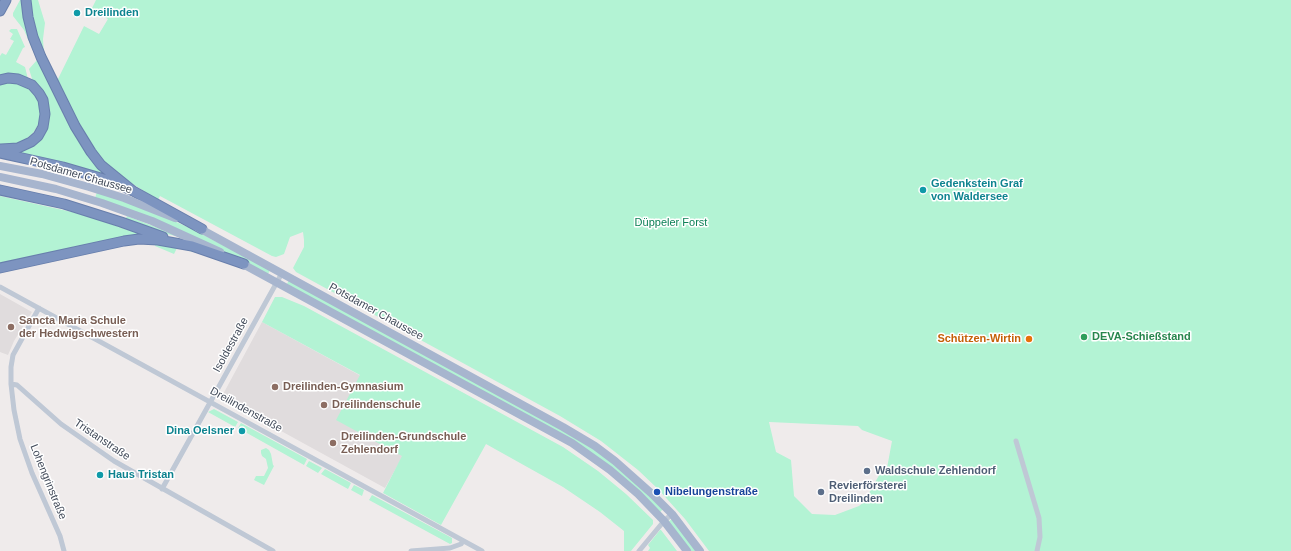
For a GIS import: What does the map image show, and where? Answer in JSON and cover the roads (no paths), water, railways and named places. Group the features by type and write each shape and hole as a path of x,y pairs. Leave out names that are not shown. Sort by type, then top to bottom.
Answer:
{"highway":[{"path":"0,11 6,0"},
{"path":"26,0 33,37 41,57 75,126 101,165 133,191"},
{"path":"0,80 8,78 18,79 32,85 43,100 45,114 43,127 38,136 31,142 18,148 0,149"},
{"path":"0,153 78,171 111,181 133,191 202,229"},
{"path":"0,190 64,204 244,264"},
{"path":"0,268 124,241 139,239 176,242"}],"main road":[{"name":"Potsdamer Chaussee","path":"0,166 54,177 89,187 156,210 202,229 577,435 610,457 632,475 672,514 700,551"},
{"name":"Potsdamer Chaussee","path":"0,177 56,189 121,210 193,239 244,264 572,443 626,482 664,521 687,551"}],"street":[{"name":"Isoldestraße","path":"162,489 282,273"},
{"name":"Dreilindenstraße","path":"0,287 482,551"},
{"name":"Lohengrinstraße","path":"39,308 13,355 10,367 11,384 14,410 20,439 32,473 60,536 64,551"},
{"name":"Tristanstraße","path":"11,384 17,385 61,424 91,446 162,489 273,551"},
{"path":"1016,441 1039,518 1040,538 1037,551"},
{"path":"639,551 664,521 672,514"},
{"path":"411,551 450,548 461,544 463,541"}],"place":[{"name":"Dreilinden","path":"77,13"},
{"name":"Gedenkstein Graf von Waldersee","path":"923,190"},
{"name":"Sancta Maria Schule der Hedwigschwestern","path":"11,327"},
{"name":"DEVA-Schießstand","path":"1084,337"},
{"name":"Schützen-Wirtin","path":"1029,339"},
{"name":"Dreilinden-Gymnasium","path":"275,387"},
{"name":"Dreilindenschule","path":"324,405"},
{"name":"Dina Oelsner","path":"242,431"},
{"name":"Dreilinden-Grundschule Zehlendorf","path":"333,443"},
{"name":"Waldschule Zehlendorf","path":"867,471"},
{"name":"Haus Tristan","path":"100,475"},
{"name":"Nibelungenstraße","path":"657,492"},
{"name":"Revierförsterei Dreilinden","path":"821,492"}],"park label":[{"name":"Düppeler Forst","path":"671,223"}]}
